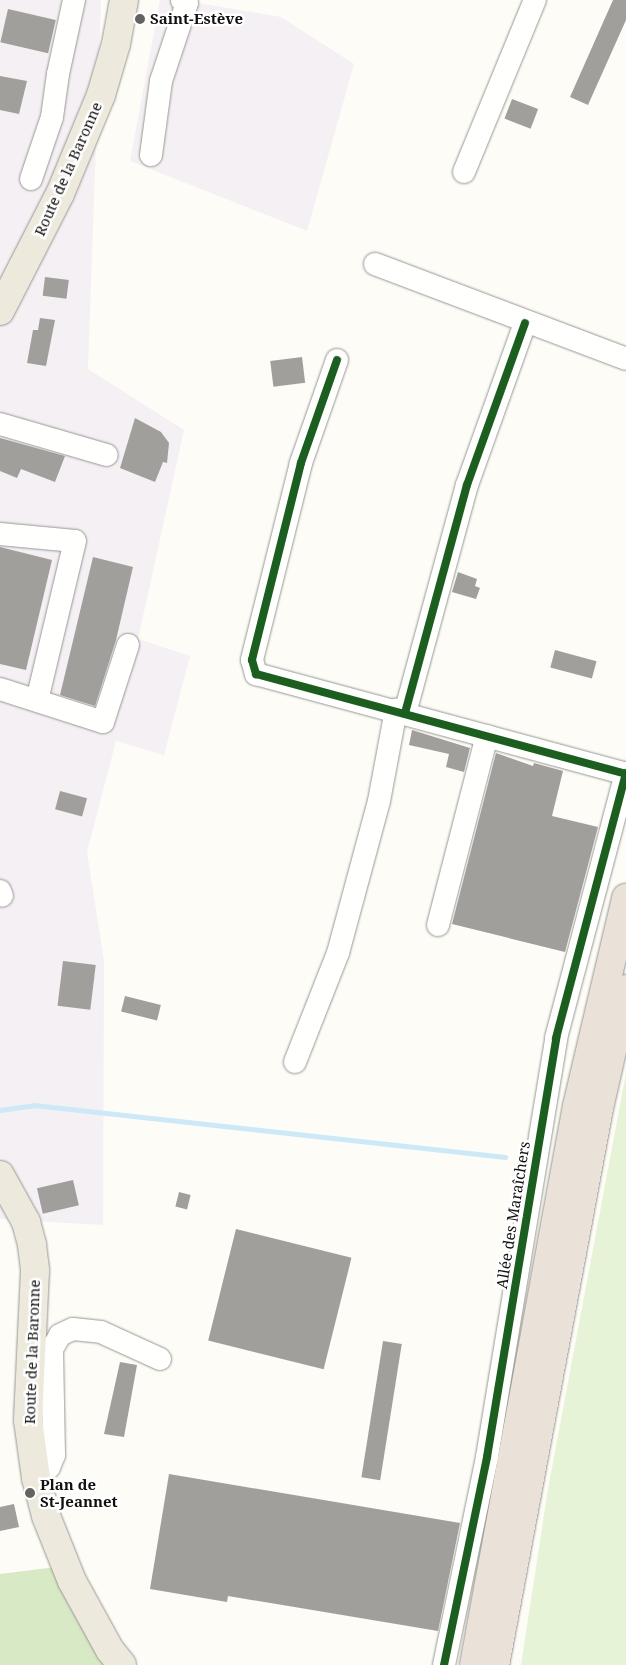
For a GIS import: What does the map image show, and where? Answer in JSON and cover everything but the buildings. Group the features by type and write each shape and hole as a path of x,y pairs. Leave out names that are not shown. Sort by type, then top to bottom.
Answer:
{"highway":[{"path":"474,1665 577,1106 626,898"},
{"path":"495,1665 599,1108 626,989"}],"main road":[{"name":"Route de la Baronne","path":"0,311 60,194 101,95 125,7"},
{"name":"Route de la Baronne","path":"0,1175 26,1222 32,1244 35,1271 28,1420 35,1471 46,1516 72,1581 110,1650 122,1665"}],"street":[{"path":"31,178 52,117 58,74 74,0"},
{"path":"151,155 161,81 186,3 182,0"},
{"path":"464,172 535,0"},
{"path":"375,264 525,324 626,360"},
{"path":"294,1062 338,953 379,801 400,712 467,485 525,324"},
{"path":"337,360 301,463 252,660 256,674 626,773"},
{"path":"0,424 107,454"},
{"path":"0,534 75,541 37,701"},
{"path":"1,691 103,722 128,645"},
{"path":"438,925 487,736"},
{"name":"Allée des Maraîchers","path":"444,1665 487,1457 556,1038 626,773"},
{"path":"35,1471 48,1467 54,1454 52,1349 60,1335 73,1329 101,1332 160,1360"}],"shaded area":[{"path":"0,0 101,0 88,369 184,430 138,639 190,656 164,755 116,741 87,852 104,961 103,1225 0,1219"},
{"path":"160,0 180,0 281,17 354,64 307,231 130,161"}],"green space":[{"path":"626,1073 626,1665 521,1665 548,1489"},
{"path":"56,1567 108,1665 0,1665 0,1574"}],"waterway":[{"path":"0,1110 34,1105 505,1157"}],"cycle path":[{"path":"405,713 467,485 525,323"},
{"path":"337,360 301,463 252,660 256,674 626,774"},
{"path":"444,1665 487,1457 556,1038 626,773"}],"place":[{"name":"Saint-Estève","path":"140,19"},
{"name":"Plan de St-Jeannet","path":"30,1493"}]}
